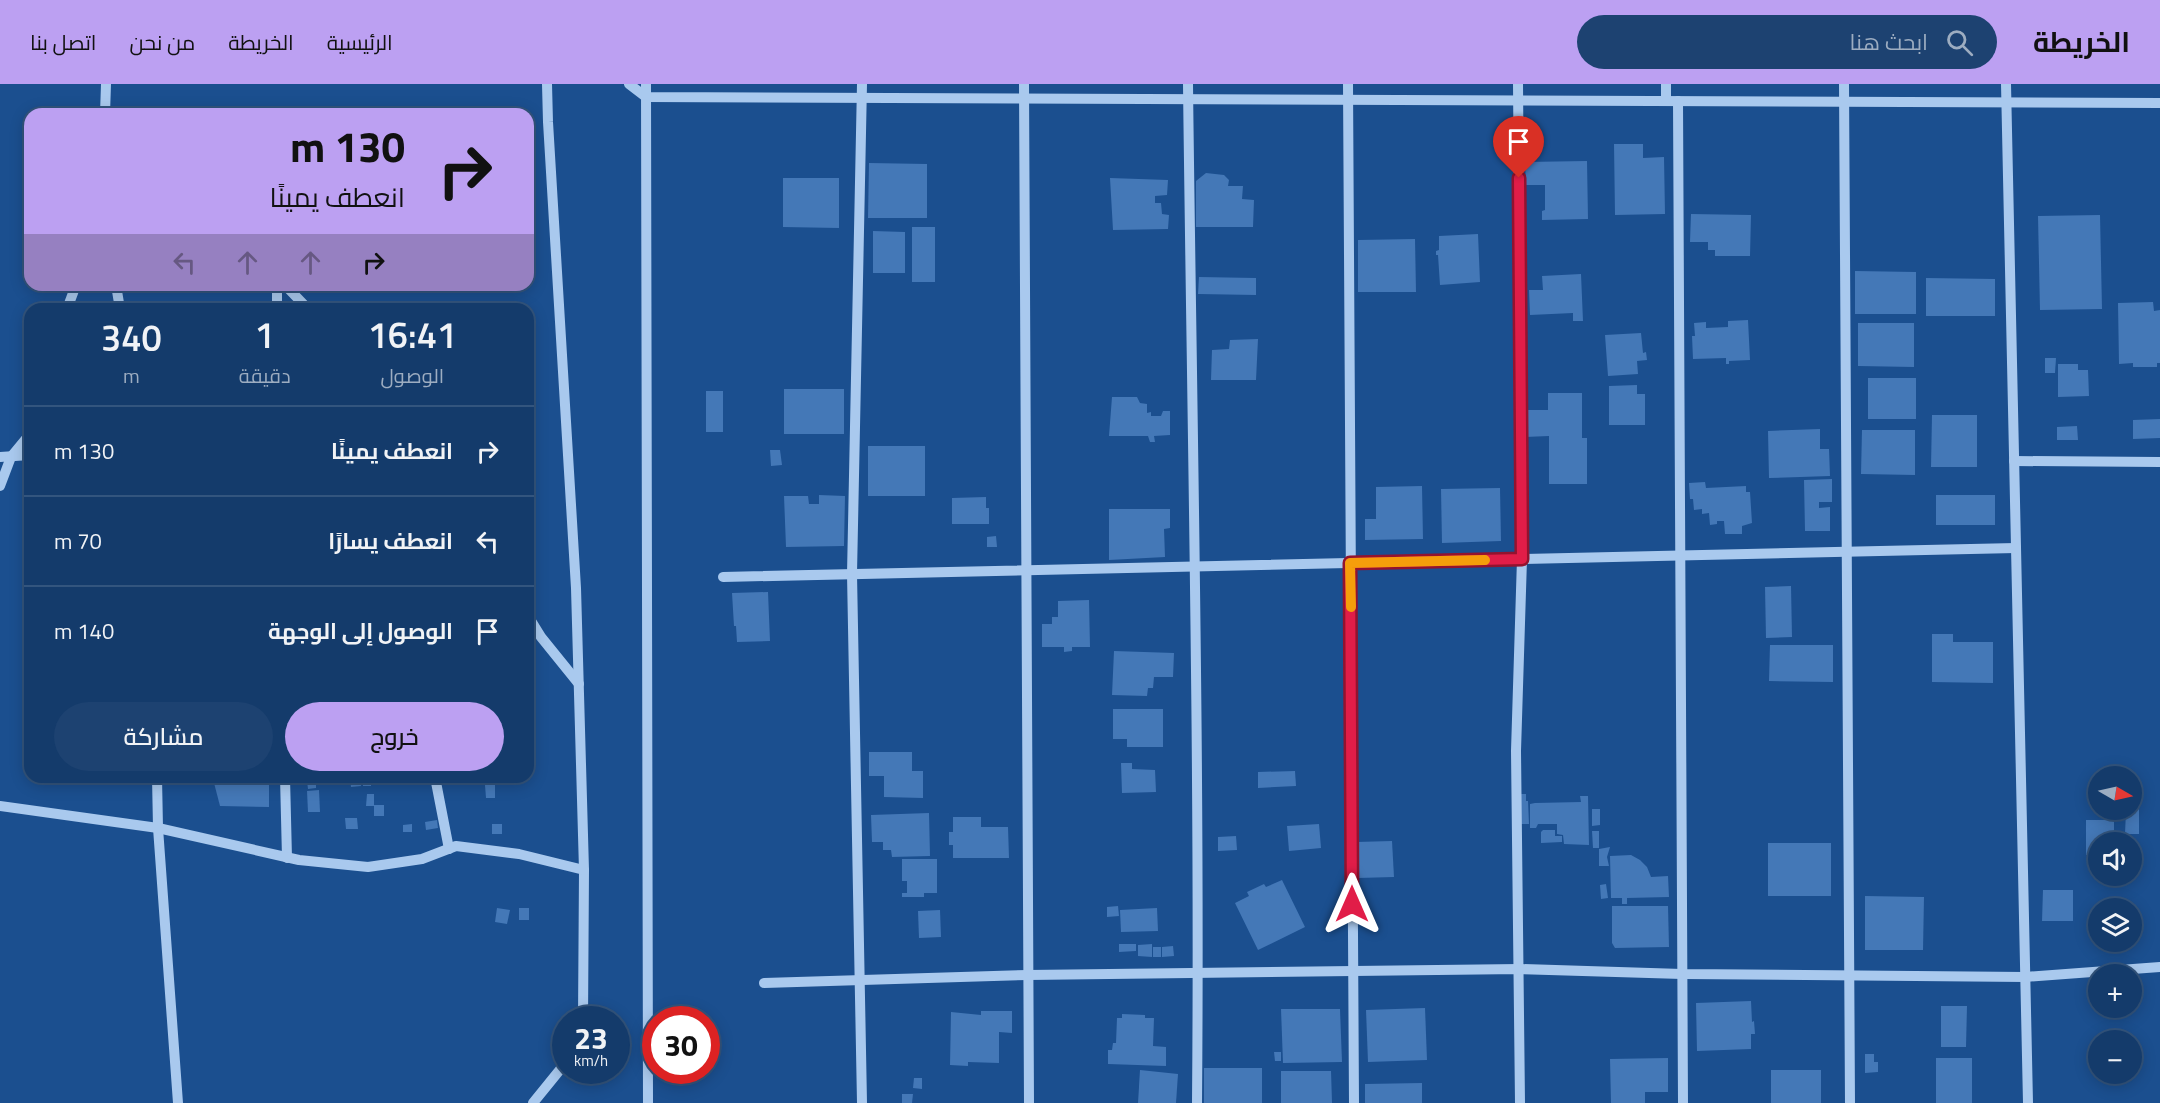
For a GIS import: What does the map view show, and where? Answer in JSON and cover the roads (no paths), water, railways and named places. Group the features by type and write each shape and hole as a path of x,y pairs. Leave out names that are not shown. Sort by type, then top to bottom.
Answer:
{"street":[{"path":"105,108 106,84"},
{"path":"548,84 575,576 584,870 583,1006"},
{"path":"629,84 646,97 2160,103"},
{"path":"646,84 648,1103"},
{"path":"862,84 852,574 862,1103"},
{"path":"1024,84 1029,1103"},
{"path":"1188,84 1196,566 1197,1103"},
{"path":"1348,84 1354,1103"},
{"path":"1518,84 1522,559 1516,751 1520,1103"},
{"path":"1666,84 1666,101"},
{"path":"1844,84 1850,1103"},
{"path":"2006,84 2028,1103"},
{"path":"1678,101 1683,1103"},
{"path":"291,291 302,303"},
{"path":"0,486 5,457 24,440"},
{"path":"5,457 24,455"},
{"path":"2014,461 2160,462"},
{"path":"723,577 2016,548"},
{"path":"534,625 579,684"},
{"path":"157,783 158,828 178,1103"},
{"path":"285,783 286,858"},
{"path":"436,783 449,849"},
{"path":"0,806 158,828 286,858 368,867 422,859 456,846 519,854 584,870"},
{"path":"764,983 1028,975 1520,969 1849,977 2025,977 2160,967"},
{"path":"532,1103 552,1079"}]}
